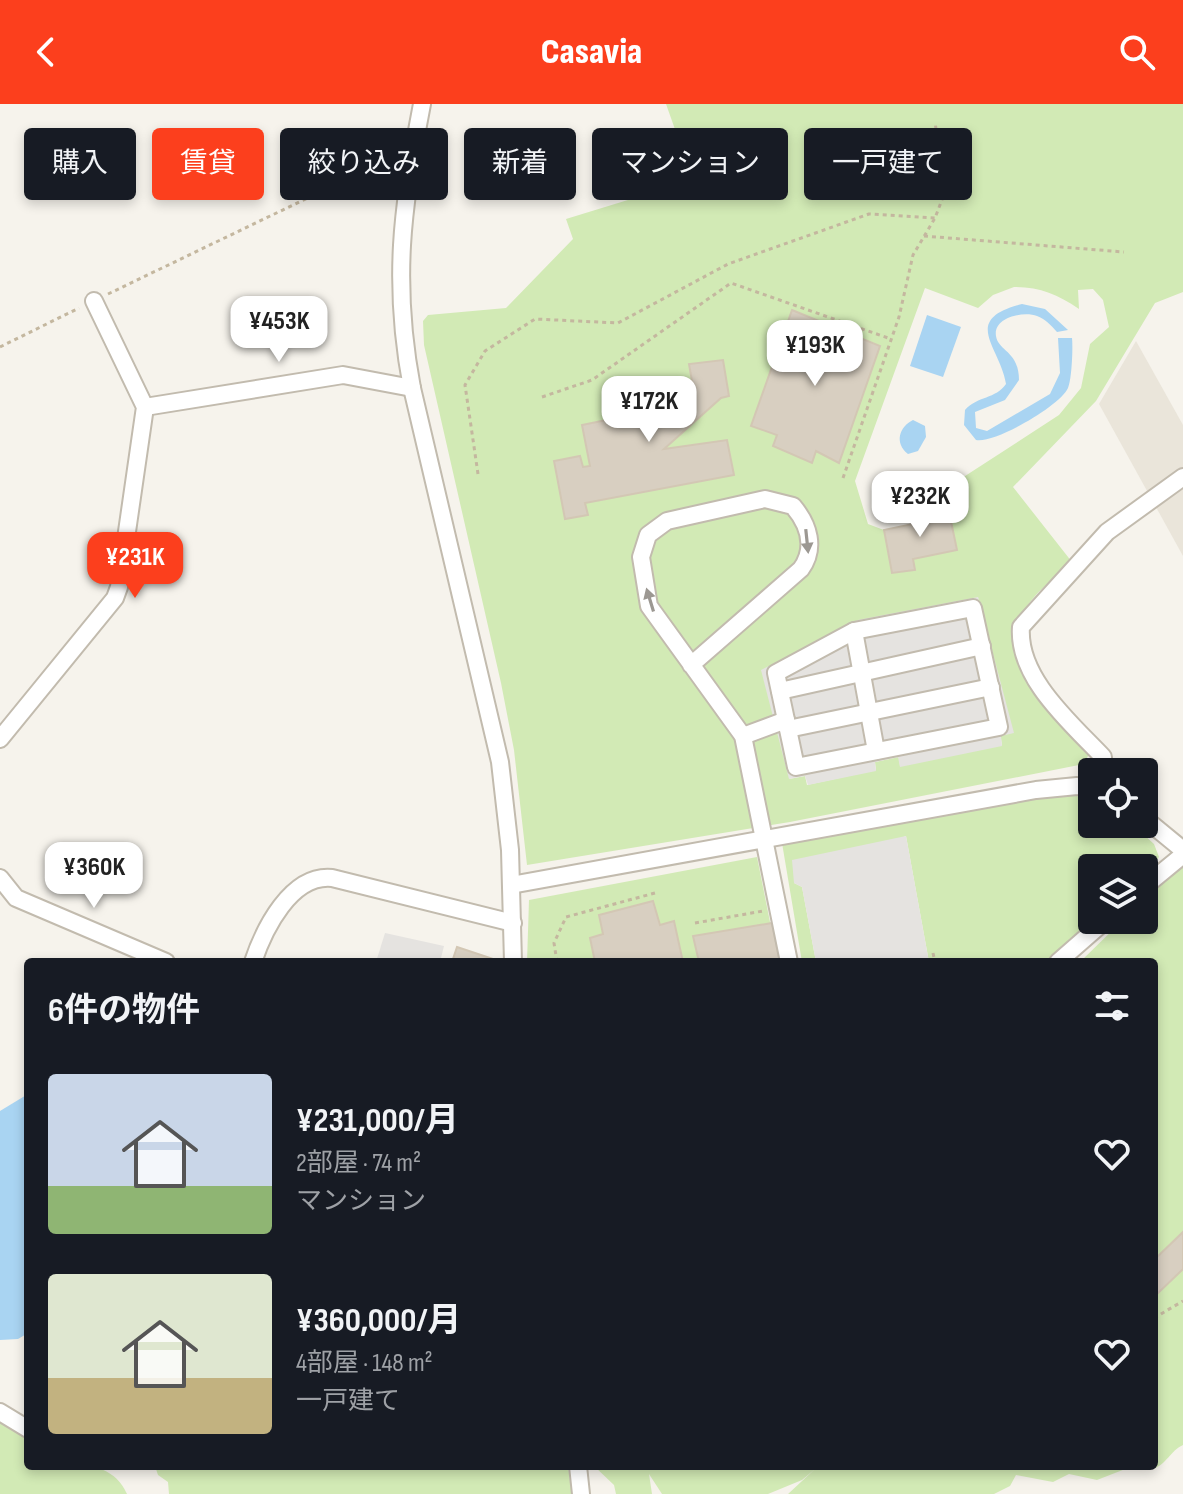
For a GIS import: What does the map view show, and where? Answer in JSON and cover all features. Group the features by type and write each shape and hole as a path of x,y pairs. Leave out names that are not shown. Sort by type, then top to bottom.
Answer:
{"street":[{"path":"418,128 422,104"},
{"path":"404,200 399,276 402,328 412,388 496,739 509,826 513,958"},
{"path":"0,739 115,598 121,576 145,407 94,301"},
{"path":"145,407 343,375 412,388"},
{"path":"1103,758 1041,691 1021,640 1021,627 1107,532 1183,477"},
{"path":"691,665 801,569 808,559 808,531 793,506 765,499 667,521 648,535 641,557 649,606 691,665 743,736 788,958"},
{"path":"973,608 982,646 999,727 796,767 776,673 854,631 973,608"},
{"path":"854,631 876,751"},
{"path":"780,691 982,646"},
{"path":"743,736 787,724 869,712 991,687"},
{"path":"511,885 1036,790 1078,787"},
{"path":"1158,830 1183,852 1158,874"},
{"path":"0,878 16,898 157,958"},
{"path":"255,958 276,915 304,883 316,878 332,878 513,923"},
{"path":"1063,958 1090,934"},
{"path":"0,1412 24,1427"},
{"path":"578,1470 581,1494"}],"path":[{"path":"843,478 891,339 905,278 945,192 935,122"},
{"path":"0,347 304,200"},
{"path":"478,474 465,385 485,351 535,319 618,323 728,264 869,214 935,218"},
{"path":"924,236 1124,252"},
{"path":"542,397 592,380 731,283 891,339"},
{"path":"556,958 554,943 566,917 655,893"},
{"path":"695,923 771,909"},
{"path":"933,953 934,958"},
{"path":"1158,1316 1183,1301"}],"shaded area":[{"path":"1136,341 1183,425 1183,556 1099,404"},
{"path":"978,597 1014,733 1001,736 1002,746 900,767 898,757 875,762 876,771 808,785 805,776 789,779 761,670 858,620"},
{"path":"906,836 928,958 815,958 802,887 794,883 792,860"},
{"path":"385,933 444,946 441,958 377,958"}],"green space":[{"path":"666,104 1183,104 1183,292 1155,303 1096,401 1013,487 1072,562 1027,606 1018,629 1017,642 1090,752 1087,758 1078,758 1078,765 790,822 527,865 514,750 424,345 423,321 428,315 506,308 573,239 566,219 628,200 788,200 788,128 675,128","holes":["1014,287 1048,292 1079,309 1078,290 1093,289 1103,300 1109,327 1090,344 1081,388 1059,415 962,478 962,487 948,507 911,514 913,525 884,530 868,524 855,481 925,288 978,308 993,295","978,597 1002,745 900,766 899,757 875,762 876,770 807,785 805,776 789,779"]},
{"path":"1066,794 1078,796 1078,838 1147,838 1158,854 1078,854 1078,934 1081,934 1054,958 928,958 906,836 794,883 802,887 815,958 801,958 782,843"},
{"path":"757,857 777,958 527,958 529,900"},
{"path":"1183,862 1183,1445 1158,1466 1158,958 1084,958 1109,934 1158,934 1158,886"},
{"path":"0,1420 24,1435 24,1470 102,1470 119,1482 127,1494 0,1494"},
{"path":"156,1470 569,1470 572,1494 169,1494 168,1482"},
{"path":"598,1470 814,1470 802,1480 768,1494 662,1494 649,1474 652,1494 616,1494 614,1485"},
{"path":"814,1470 1123,1470 1097,1480 1069,1474 1053,1482 1016,1475 1010,1486 994,1494 788,1494"}],"water":[{"path":"1022,304 1045,309 1068,330 1057,332 1045,321 1031,315 1010,317 999,324 996,336 1016,363 1019,380 1005,400 975,412 976,428 987,431 1050,394 1060,373 1058,338 1072,338 1068,388 1053,404 1026,422 997,436 976,440 964,425 965,410 1006,384 988,336 988,326 992,318 1003,310"},
{"path":"927,315 961,327 943,377 910,366"},
{"path":"913,420 925,426 926,437 918,451 908,454 901,445 900,436 904,427"},
{"path":"24,1096 24,1335 18,1339 0,1340 0,1111"}],"building":[{"path":"792,310 880,346 839,463 816,451 812,463 773,446 777,435 751,426"},
{"path":"723,360 729,396 721,398 664,449 727,440 734,475 585,503 588,515 565,519 554,461 580,456 583,467 590,466 582,425 626,416 629,423 642,420 636,386 682,378 683,384 692,381 689,364"},
{"path":"948,507 957,550 913,559 915,570 892,573 884,530 913,524 911,514"},
{"path":"653,901 660,925 674,921 682,958 594,958 590,938 603,934 599,915"},
{"path":"772,923 779,958 698,958 693,936"},
{"path":"457,947 490,958 453,958"},
{"path":"1183,1232 1183,1269 1158,1293 1158,1256"}]}
